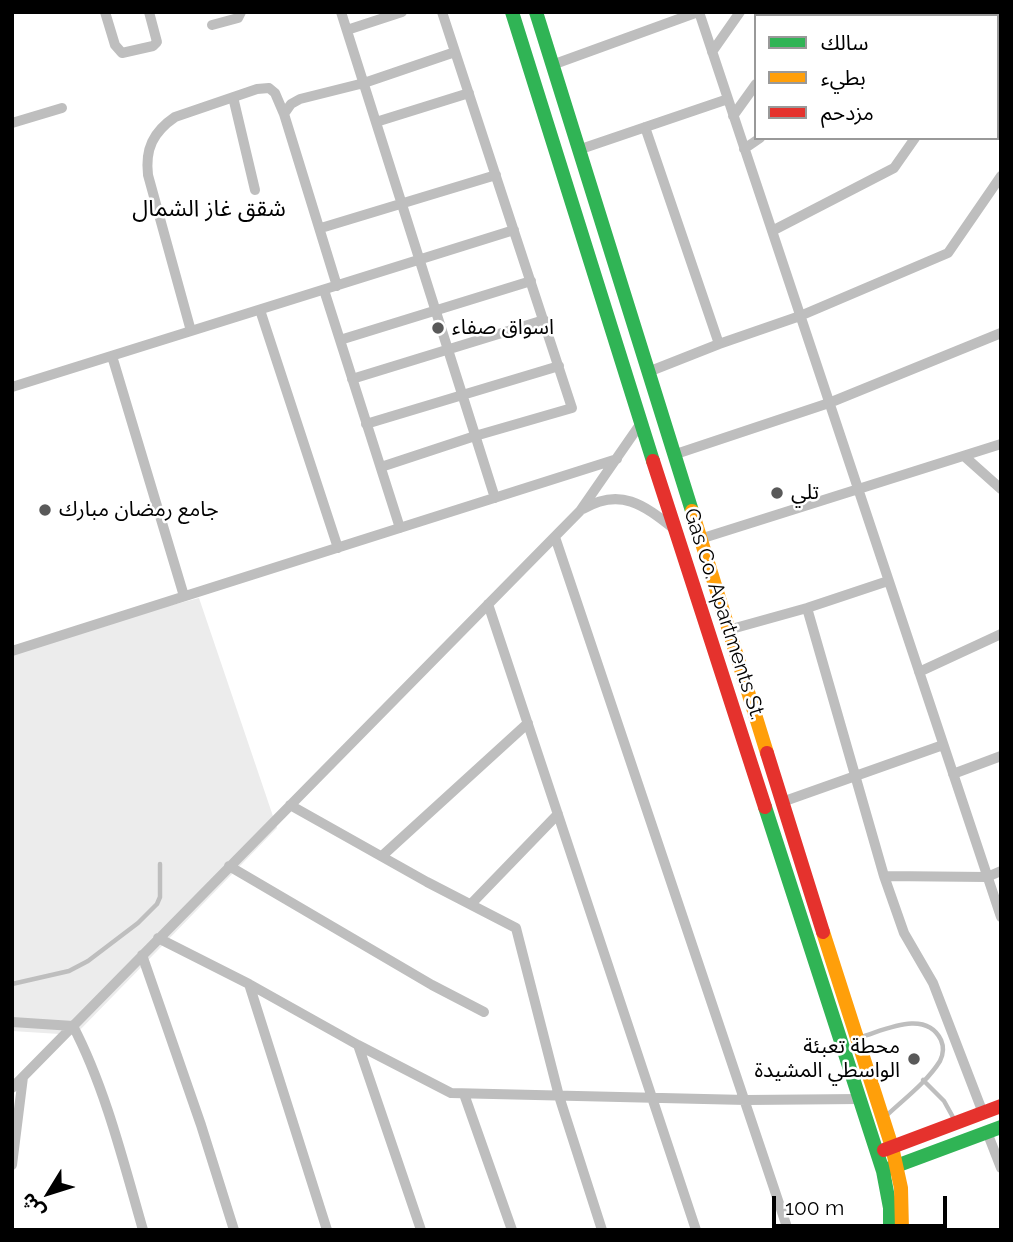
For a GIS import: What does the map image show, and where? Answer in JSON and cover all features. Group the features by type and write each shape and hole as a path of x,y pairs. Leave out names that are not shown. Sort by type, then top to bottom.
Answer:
{"main road":[{"name":"Gas Co. Apartments St.","path":"512,12 728,697 883,1171 890,1208 890,1230"},
{"name":"Gas Co. Apartments St.","path":"537,12 673,455 898,1166 902,1230"},
{"path":"728,697 747,691"},
{"path":"877,1152 1001,1106"},
{"path":"883,1171 994,1129"}],"street":[{"path":"105,12 115,45 122,53 153,46 157,42 149,12"},
{"path":"212,25 238,18 241,12"},
{"path":"341,12 495,498"},
{"path":"347,30 402,12"},
{"path":"380,467 572,408 442,12"},
{"path":"552,65 699,12 1001,918"},
{"path":"712,52 740,12"},
{"path":"284,114 291,104 300,99 363,83 455,52"},
{"path":"733,116 754,87"},
{"path":"191,331 146,162 155,135 175,117 233,97 269,88 275,93 321,228 337,286"},
{"path":"376,122 469,93"},
{"path":"233,97 255,190"},
{"path":"578,150 728,99"},
{"path":"12,123 62,108"},
{"path":"645,127 719,344"},
{"path":"744,149 757,140"},
{"path":"772,231 894,168 914,140"},
{"path":"321,228 496,175"},
{"path":"648,372 800,316 948,253 1001,176"},
{"path":"12,387 514,230"},
{"path":"340,340 531,281"},
{"path":"324,290 400,528"},
{"path":"260,310 338,548"},
{"path":"352,379 544,320"},
{"path":"673,455 829,403 1001,333"},
{"path":"112,356 184,596"},
{"path":"366,424 559,366"},
{"path":"12,1088 580,511 641,423"},
{"path":"700,539 1001,444"},
{"path":"964,456 1001,489"},
{"path":"12,651 617,459"},
{"path":"580,511 605,499 633,501 648,508 674,528"},
{"path":"555,537 788,1230"},
{"path":"728,630 888,581"},
{"path":"488,604 696,1230"},
{"path":"807,608 884,876 904,933 933,982 983,1113"},
{"path":"919,672 1001,634"},
{"path":"382,856 528,723"},
{"path":"782,802 943,745"},
{"path":"953,774 1001,756"},
{"path":"290,806 516,928 559,1096 602,1230"},
{"path":"471,904 558,814"},
{"path":"229,866 432,985 484,1012"},
{"path":"884,876 987,877 1001,871"},
{"path":"158,938 451,1093 746,1100 859,1099"},
{"path":"142,956 201,1125 234,1230"},
{"path":"249,984 327,1230"},
{"path":"12,1022 73,1026"},
{"path":"73,1026 84,1047 120,1151 143,1230"},
{"path":"358,1045 421,1230"},
{"path":"12,1165 23,1077"},
{"path":"464,1094 512,1230"},
{"path":"994,1129 1001,1168"}],"lane":[{"path":"12,984 43,978 79,966 106,949 150,913 160,897 160,864"},
{"path":"857,1038 906,1023 931,1028 944,1049 939,1062 883,1119"},
{"path":"923,1080 944,1101 956,1123"}],"shaded area":[{"path":"199,598 277,828 75,1035 12,1031 12,647"}],"traffic: fast":[{"path":"512,12 653,461"},
{"path":"536,12 692,511"},
{"path":"765,807 883,1171 890,1208 890,1230"},
{"path":"888,1169 1001,1127"}],"traffic: slow":[{"path":"692,511 767,753"},
{"path":"823,932 892,1147 901,1188 902,1230"}],"traffic: jam":[{"path":"653,461 765,807"},
{"path":"767,753 823,932"},
{"path":"884,1150 1001,1106"}],"place":[{"name":"اسواق صفاء","path":"438,328"},
{"name":"تلي","path":"777,493"},
{"name":"جامع رمضان مبارك","path":"45,510"},
{"name":"محطة تعبئة الواسطي المشيدة","path":"914,1059"}],"district":[{"name":"شقق غاز الشمال","path":"209,209"}]}
